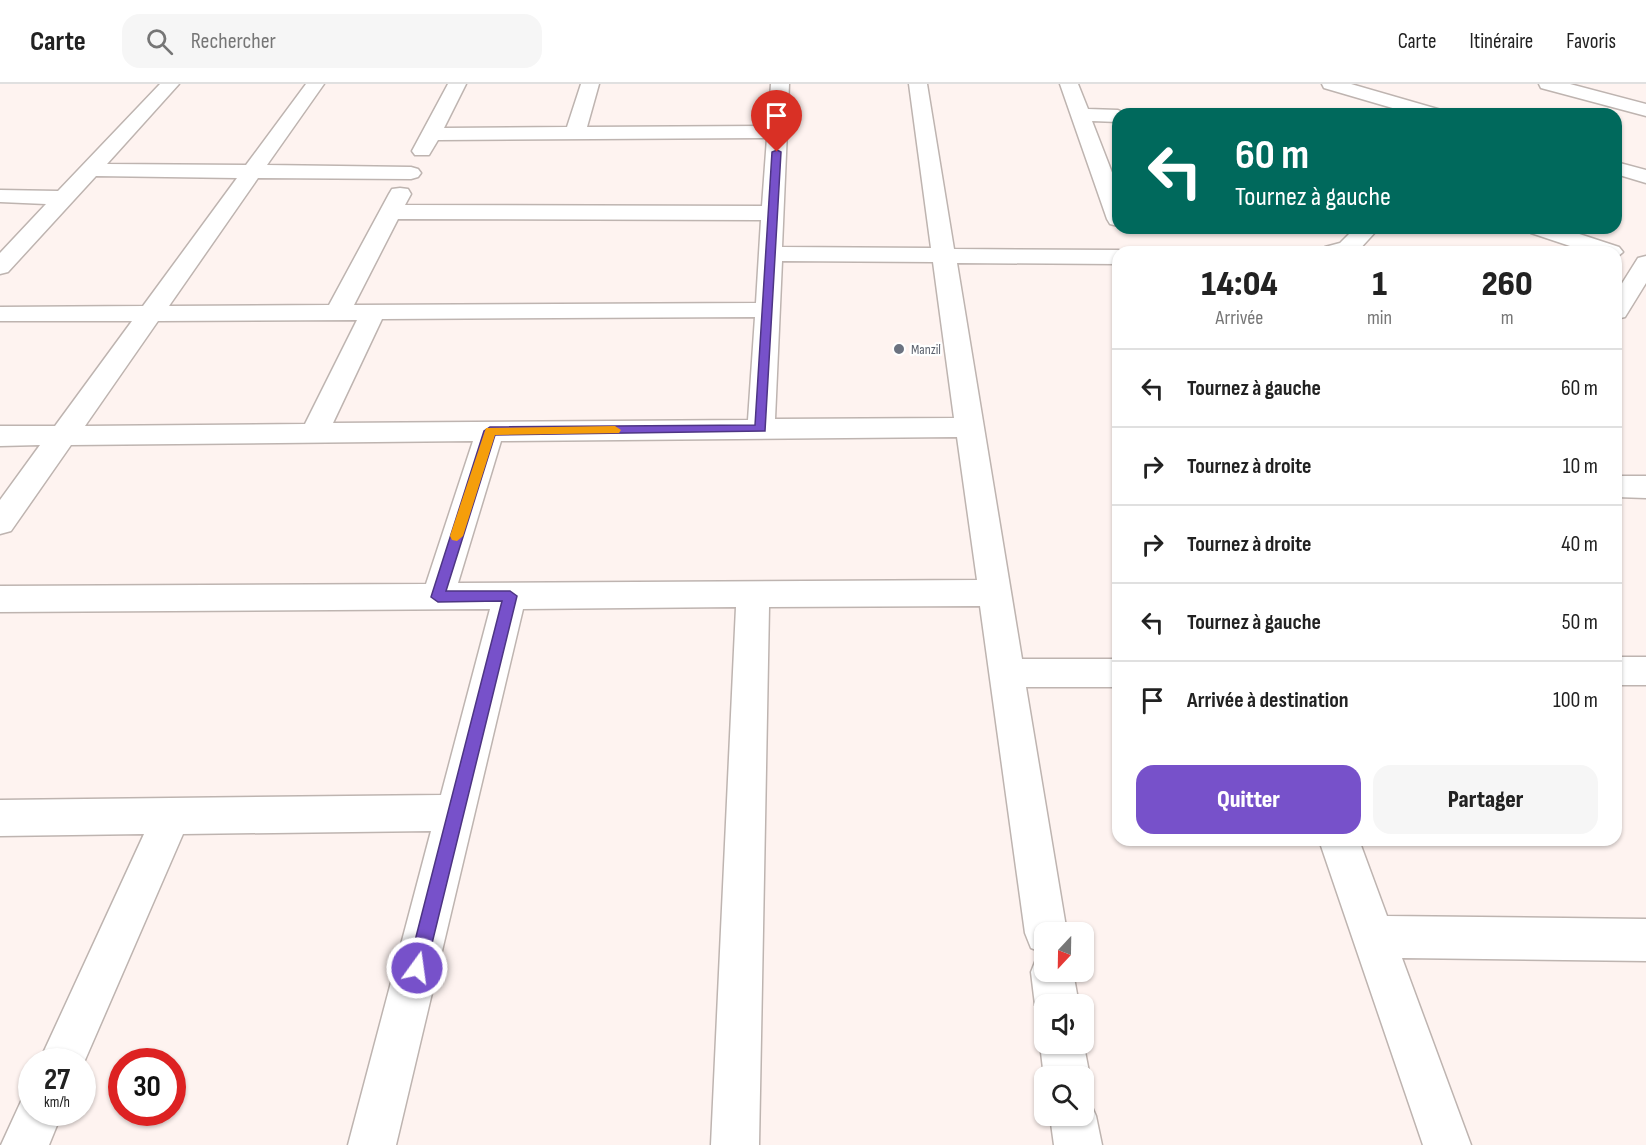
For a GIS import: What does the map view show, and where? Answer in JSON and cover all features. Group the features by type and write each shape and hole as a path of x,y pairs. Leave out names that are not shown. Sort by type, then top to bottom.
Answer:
{"street":[{"path":"0,267 170,84"},
{"path":"0,523 315,84"},
{"path":"338,312 457,84"},
{"path":"575,133 590,84"},
{"path":"761,428 780,84"},
{"path":"918,84 1044,922"},
{"path":"1070,84 1112,202"},
{"path":"1332,84 1414,108"},
{"path":"1548,84 1646,110"},
{"path":"1081,115 1112,116"},
{"path":"430,134 778,132"},
{"path":"92,170 411,173"},
{"path":"1622,170 1646,177"},
{"path":"0,196 64,198"},
{"path":"390,212 773,213"},
{"path":"1352,246 1363,234"},
{"path":"1557,234 1593,246"},
{"path":"771,254 1112,257"},
{"path":"1622,256 1646,263 1622,302"},
{"path":"0,314 768,310"},
{"path":"314,433 373,312"},
{"path":"0,436 969,427"},
{"path":"438,597 490,431"},
{"path":"1622,487 1646,487"},
{"path":"0,599 994,593"},
{"path":"735,1145 753,595"},
{"path":"372,1145 510,596"},
{"path":"1622,671 1646,671"},
{"path":"1007,674 1112,673"},
{"path":"0,818 456,813"},
{"path":"68,1048 171,817"},
{"path":"1341,846 1447,1145"},
{"path":"1374,937 1646,940"},
{"path":"25,1145 33,1126"},
{"path":"1075,1126 1078,1145"}],"slow traffic":[{"path":"457,536 490,431 615,430"}],"place":[{"name":"Manzil","path":"899,349"}],"route":[{"path":"417,968 510,596 438,597 490,431 761,428 777,152"}]}
